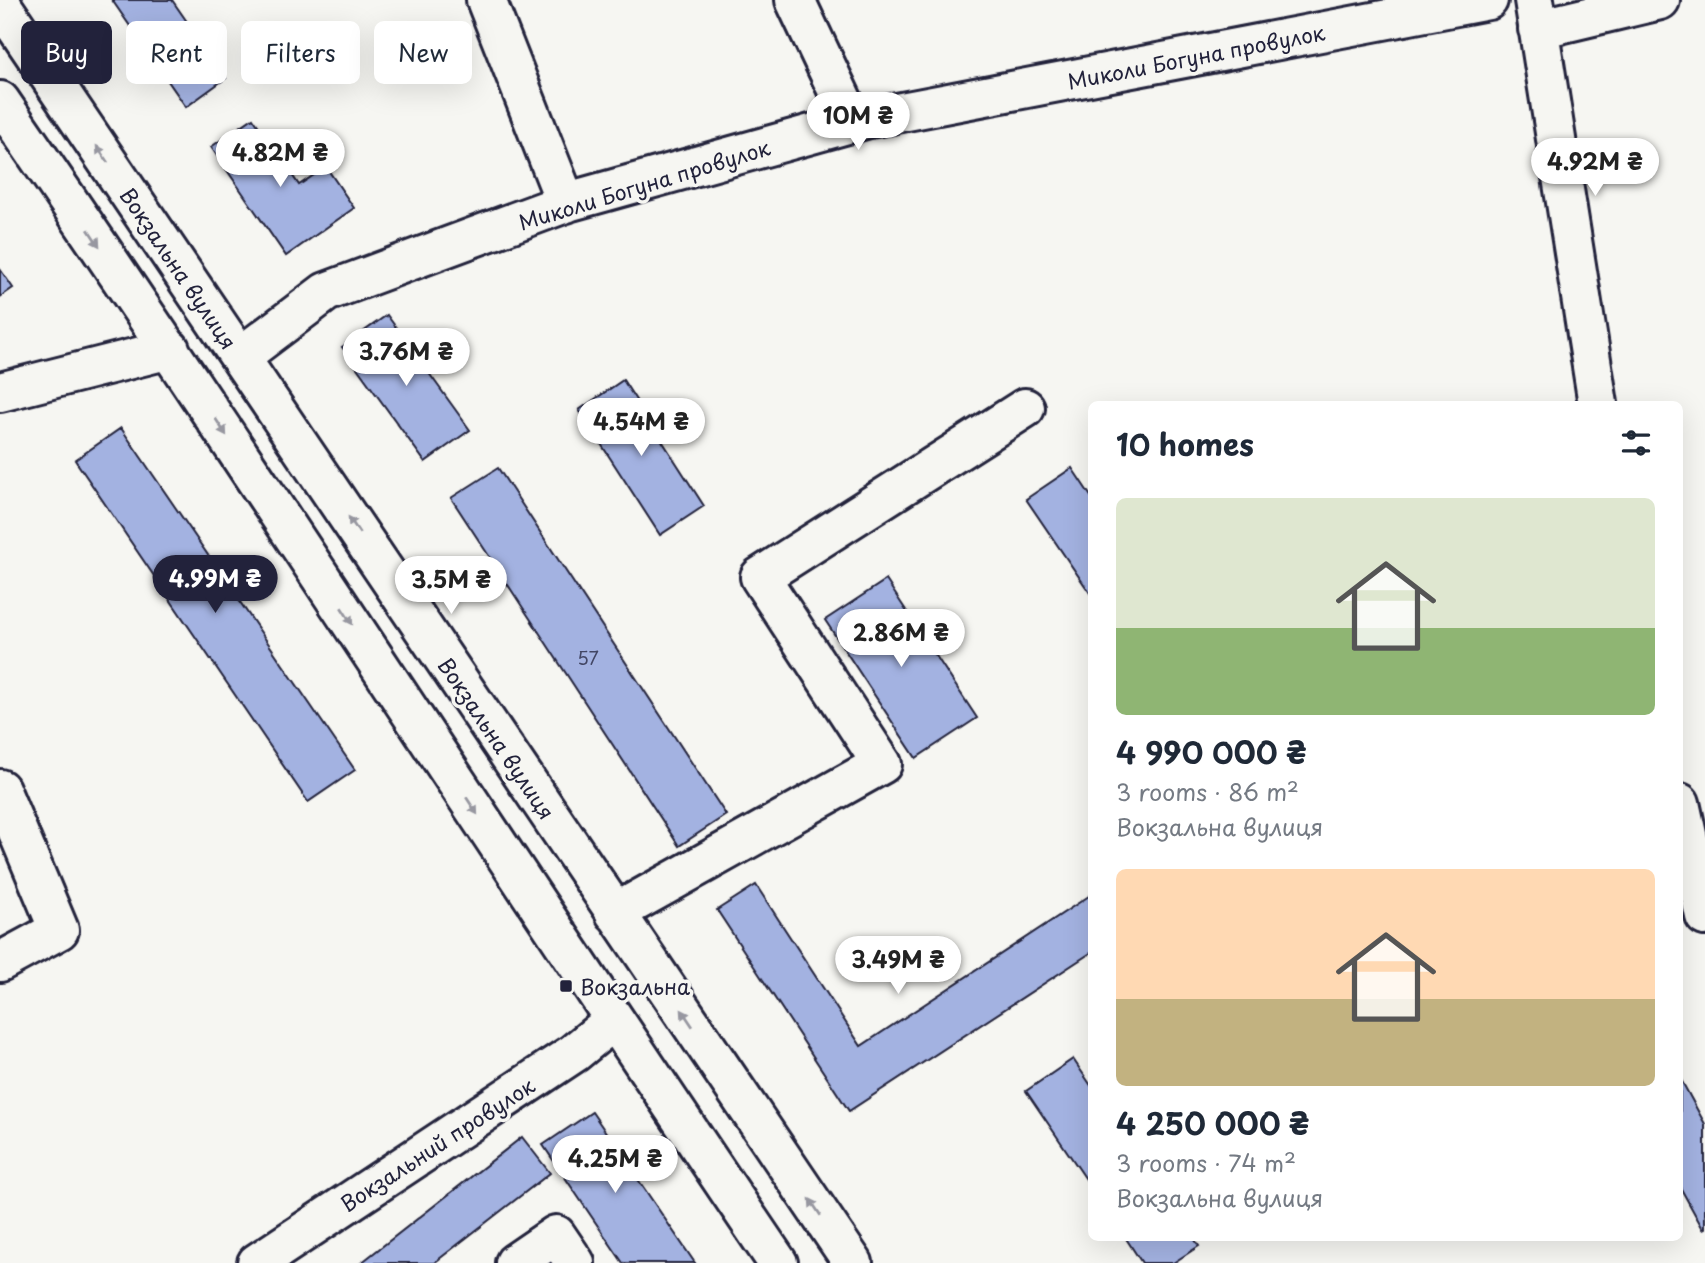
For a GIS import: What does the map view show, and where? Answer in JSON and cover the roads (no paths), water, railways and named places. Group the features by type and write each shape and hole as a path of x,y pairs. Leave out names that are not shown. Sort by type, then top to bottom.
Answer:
{"street":[{"path":"486,0 566,203"},
{"path":"794,0 853,122"},
{"name":"Миколи Богуна провулок","path":"240,357 326,292 566,203 853,122 1488,0"},
{"path":"1598,401 1536,14 1660,0"},
{"name":"Вокзальна вулиця","path":"0,3 853,1263"},
{"path":"0,101 170,349 613,1021 778,1263"},
{"path":"0,392 170,349"},
{"path":"615,913 882,764 760,577 1024,408"},
{"path":"0,789 59,930 0,962"},
{"path":"1683,817 1705,916"},
{"name":"Вокзальний провулок","path":"274,1258 574,1053 613,1021"},
{"path":"515,1263 556,1235 575,1263"}],"place":[{"name":"Вокзальна","path":"566,986"}]}
